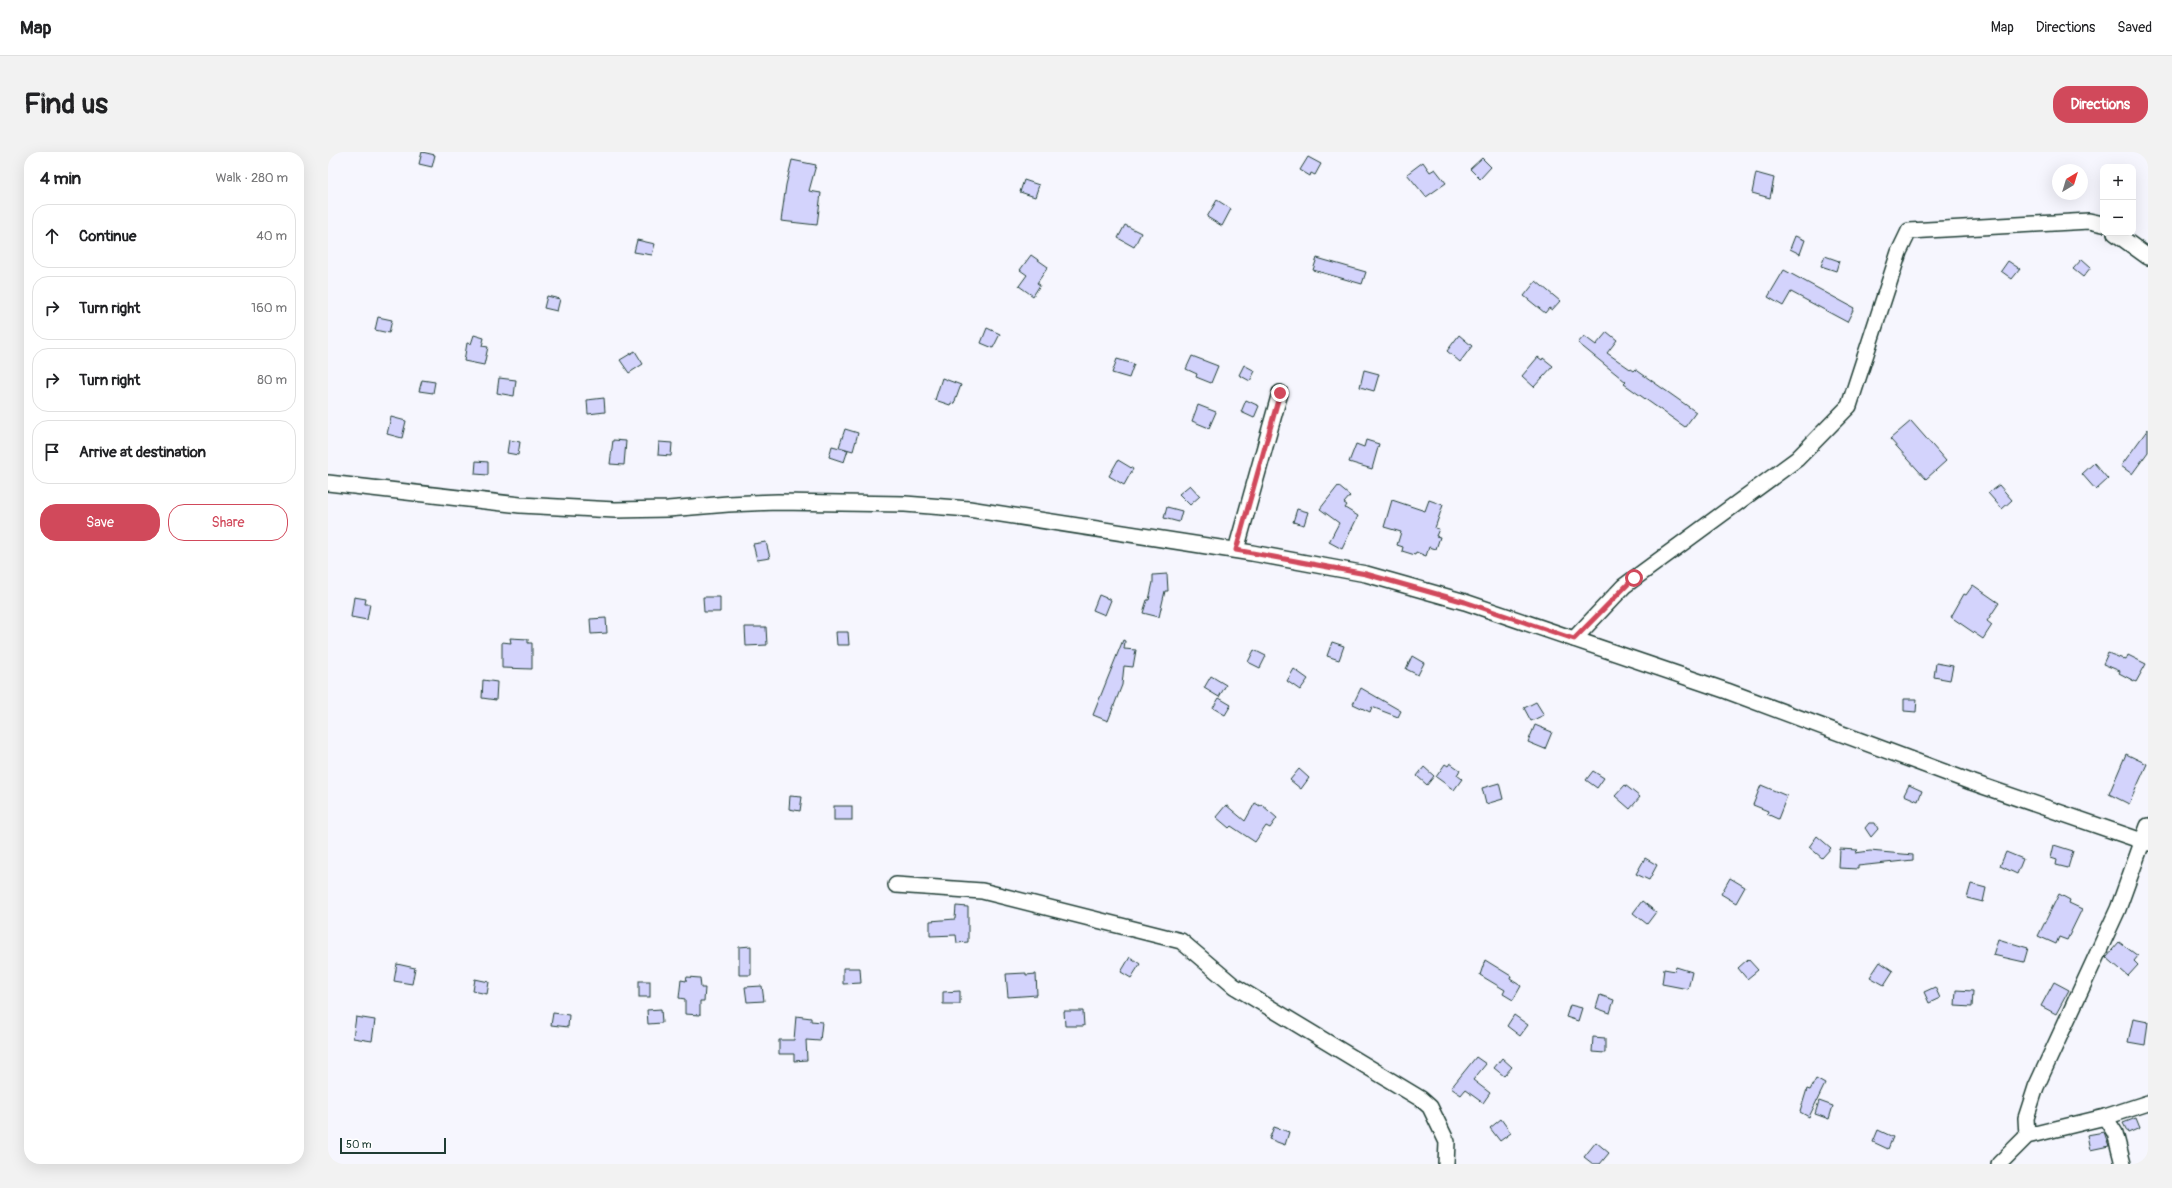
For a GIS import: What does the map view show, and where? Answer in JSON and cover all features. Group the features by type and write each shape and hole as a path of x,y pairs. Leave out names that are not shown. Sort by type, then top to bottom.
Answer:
{"street":[{"path":"1574,639 1624,586 1797,459 1849,406 1899,252 1909,231 2089,221 2100,223"},
{"path":"2119,236 2148,257"},
{"path":"1236,550 1280,393"},
{"path":"328,483 520,505 615,510 668,509 778,502 905,504 969,509 1236,550 1366,574 1465,602 1727,691 1971,782 2145,842"},
{"path":"2027,1136 2026,1118 2036,1087 2118,909 2145,842 2148,826"},
{"path":"896,885 982,891 1181,941 1234,986 1426,1103 1430,1107 1447,1142 1446,1164"},
{"path":"1999,1164 2027,1136 2105,1117 2148,1103"},
{"path":"2105,1117 2115,1132 2123,1164"}],"building":[{"path":"422,152 435,155 432,167 419,164"},
{"path":"1308,157 1321,164 1315,175 1311,173 1310,176 1300,170"},
{"path":"1482,158 1491,167 1480,179 1470,169"},
{"path":"792,160 816,165 809,191 821,193 817,225 781,221 786,185"},
{"path":"1423,162 1430,172 1435,169 1446,183 1426,197 1407,174"},
{"path":"1756,173 1774,178 1770,198 1752,193"},
{"path":"1024,180 1039,185 1035,197 1020,192"},
{"path":"1217,200 1231,209 1222,226 1207,217"},
{"path":"1125,225 1141,233 1134,247 1118,238"},
{"path":"1795,236 1805,240 1800,254 1790,249"},
{"path":"637,240 655,244 652,255 634,252"},
{"path":"1031,255 1048,267 1037,283 1040,285 1033,296 1019,286 1027,275 1020,270"},
{"path":"1825,256 1839,261 1836,271 1821,266"},
{"path":"1317,258 1366,272 1362,284 1313,270"},
{"path":"2082,259 2091,267 2083,277 2073,269"},
{"path":"2008,261 2020,269 2012,279 2001,271"},
{"path":"1784,270 1854,308 1847,322 1791,292 1783,306 1768,297"},
{"path":"1536,281 1560,301 1552,310 1549,308 1545,313 1524,296"},
{"path":"547,296 560,299 557,311 544,308"},
{"path":"378,317 392,320 389,333 375,330"},
{"path":"987,328 1000,334 993,348 981,343"},
{"path":"1607,332 1617,340 1607,353 1633,371 1635,369 1696,412 1685,427 1624,384 1626,382 1578,343 1584,336 1596,345"},
{"path":"474,335 484,338 482,346 488,347 484,365 464,361 467,343 471,344"},
{"path":"1459,335 1472,346 1460,362 1447,351"},
{"path":"635,351 643,364 629,373 620,360"},
{"path":"1192,356 1218,366 1211,383 1196,377 1197,374 1186,369"},
{"path":"1538,357 1542,360 1543,358 1553,366 1534,387 1522,376"},
{"path":"1117,359 1134,364 1129,378 1112,373"},
{"path":"1244,365 1255,371 1250,381 1239,375"},
{"path":"1364,370 1379,374 1374,391 1360,387"},
{"path":"499,378 516,380 514,396 497,393"},
{"path":"942,378 961,385 954,404 951,403 950,405 935,400"},
{"path":"422,380 435,382 433,393 419,391"},
{"path":"604,398 605,412 588,414 587,400"},
{"path":"1246,400 1259,406 1254,418 1241,412"},
{"path":"1198,405 1216,412 1209,428 1192,421"},
{"path":"391,417 406,421 402,438 387,434"},
{"path":"1911,421 1946,461 1926,479 1890,439"},
{"path":"845,429 858,433 853,451 839,447"},
{"path":"2148,429 2148,452 2132,474 2121,466"},
{"path":"509,440 520,442 518,455 507,453"},
{"path":"613,440 626,441 624,465 610,464"},
{"path":"1366,440 1379,444 1372,469 1349,462 1356,444 1364,447"},
{"path":"659,442 672,443 671,456 658,455"},
{"path":"832,446 848,450 844,462 829,457"},
{"path":"1118,460 1133,469 1124,485 1109,476"},
{"path":"476,461 488,462 488,475 475,474"},
{"path":"2094,463 2108,479 2096,490 2082,474"},
{"path":"1190,485 1200,496 1190,505 1179,494"},
{"path":"1999,485 2012,500 2002,509 1988,493"},
{"path":"1338,486 1350,496 1344,503 1347,505 1345,508 1358,516 1342,549 1329,542 1339,523 1320,509"},
{"path":"1392,500 1425,511 1429,500 1443,505 1435,528 1439,529 1436,536 1440,537 1436,549 1429,547 1426,556 1416,552 1415,555 1402,551 1403,547 1397,545 1401,532 1384,527"},
{"path":"1167,507 1182,511 1179,522 1164,518"},
{"path":"1297,509 1308,512 1304,525 1293,522"},
{"path":"766,542 770,558 757,560 753,544"},
{"path":"1167,574 1168,591 1165,591 1159,617 1143,613 1147,600 1149,600 1153,575"},
{"path":"1973,585 1999,603 1987,621 1992,625 1983,639 1951,617 1964,594 1966,595"},
{"path":"1099,595 1111,600 1105,615 1093,610"},
{"path":"354,597 366,599 365,604 370,604 367,620 351,617"},
{"path":"703,597 720,597 720,612 704,612"},
{"path":"606,618 607,633 591,634 590,619"},
{"path":"745,627 766,627 767,645 746,646"},
{"path":"836,632 848,632 849,645 837,645"},
{"path":"510,638 528,639 528,643 532,643 532,669 502,668 502,642 511,643"},
{"path":"1123,640 1125,641 1124,649 1136,650 1133,667 1124,666 1122,685 1108,721 1093,715"},
{"path":"1332,642 1344,646 1339,660 1327,656"},
{"path":"1254,650 1266,656 1260,668 1248,662"},
{"path":"2108,653 2126,660 2128,655 2146,664 2136,682 2119,673 2120,671 2103,664"},
{"path":"1412,656 1424,663 1418,675 1406,669"},
{"path":"1936,663 1953,666 1950,680 1934,677"},
{"path":"1294,669 1308,679 1300,690 1287,681"},
{"path":"1211,676 1226,685 1219,697 1204,688"},
{"path":"483,680 497,682 496,700 482,698"},
{"path":"1361,688 1401,711 1398,717 1372,707 1370,712 1353,704"},
{"path":"1219,698 1231,705 1225,715 1213,708"},
{"path":"1904,699 1917,699 1916,712 1904,711"},
{"path":"1536,702 1544,715 1531,721 1524,708"},
{"path":"1535,725 1552,732 1545,749 1528,742"},
{"path":"2126,754 2147,764 2129,804 2109,794"},
{"path":"1450,763 1460,770 1457,775 1462,779 1454,790 1436,777 1445,764 1448,766"},
{"path":"1424,767 1434,776 1427,785 1417,776"},
{"path":"1299,769 1309,778 1301,789 1290,780"},
{"path":"1593,771 1604,778 1597,788 1586,780"},
{"path":"1499,783 1503,799 1486,804 1482,788"},
{"path":"1625,785 1640,797 1630,809 1615,796"},
{"path":"1761,785 1787,796 1778,819 1767,814 1768,811 1753,805"},
{"path":"1909,785 1922,791 1918,801 1904,795"},
{"path":"790,796 802,797 800,811 789,809"},
{"path":"1255,803 1260,806 1261,804 1277,818 1270,828 1266,826 1255,842 1231,826 1229,828 1216,817 1226,805 1245,821"},
{"path":"834,806 852,806 852,820 834,820"},
{"path":"1869,823 1875,823 1878,829 1871,837 1865,828"},
{"path":"1817,836 1831,848 1822,858 1809,847"},
{"path":"2054,845 2073,851 2068,868 2056,865 2057,860 2051,858"},
{"path":"1840,849 1858,850 1855,853 1870,851 1913,855 1913,860 1858,866 1858,869 1839,868"},
{"path":"2006,852 2023,859 2017,874 2000,866"},
{"path":"1645,858 1657,865 1649,880 1636,874"},
{"path":"1730,878 1745,887 1736,903 1721,894"},
{"path":"1971,884 1986,888 1983,902 1967,898"},
{"path":"2059,894 2070,900 2069,903 2082,909 2067,940 2059,937 2056,944 2038,936"},
{"path":"1642,901 1656,912 1647,924 1633,913"},
{"path":"956,906 968,907 968,942 957,943 956,935 930,936 930,921 955,919"},
{"path":"1998,939 2028,948 2024,962 1993,955"},
{"path":"2119,942 2138,956 2134,961 2138,965 2128,976 2106,957"},
{"path":"751,946 751,975 739,975 739,947"},
{"path":"1130,957 1140,964 1131,978 1121,972"},
{"path":"1748,959 1758,970 1747,979 1738,968"},
{"path":"1485,960 1511,976 1510,979 1521,986 1513,1000 1503,994 1505,990 1480,975"},
{"path":"1880,962 1893,971 1884,985 1870,977"},
{"path":"397,964 415,968 412,984 394,981"},
{"path":"1676,967 1692,972 1688,989 1662,984 1664,969 1675,971"},
{"path":"843,968 860,968 861,983 843,984"},
{"path":"1026,973 1026,975 1036,974 1037,995 1008,997 1006,974"},
{"path":"687,977 700,978 701,988 705,988 704,1001 700,1001 700,1015 685,1014 685,999 679,998 681,980 686,981"},
{"path":"475,979 489,982 487,994 473,991"},
{"path":"639,981 650,981 650,997 639,997"},
{"path":"2054,982 2069,990 2056,1014 2041,1006"},
{"path":"762,986 764,1001 747,1002 745,987"},
{"path":"1935,987 1940,998 1929,1003 1924,992"},
{"path":"1956,990 1973,991 1972,1007 1955,1006"},
{"path":"960,991 960,1004 943,1004 943,992"},
{"path":"1600,995 1614,1000 1610,1013 1596,1008"},
{"path":"1570,1005 1582,1008 1578,1021 1566,1017"},
{"path":"661,1009 662,1023 648,1024 647,1010"},
{"path":"1064,1011 1083,1011 1084,1026 1065,1026"},
{"path":"553,1013 569,1015 568,1027 551,1025"},
{"path":"1514,1015 1528,1025 1520,1036 1507,1026"},
{"path":"796,1016 811,1018 811,1021 822,1022 820,1041 806,1040 807,1060 794,1061 794,1054 779,1054 779,1040 794,1040"},
{"path":"356,1017 375,1020 372,1041 353,1038"},
{"path":"2133,1019 2148,1022 2145,1045 2128,1042"},
{"path":"1593,1037 1605,1038 1605,1053 1592,1052"},
{"path":"1476,1057 1486,1064 1473,1080 1490,1093 1483,1103 1465,1090 1461,1095 1451,1088"},
{"path":"1502,1058 1512,1067 1504,1076 1494,1068"},
{"path":"1816,1079 1825,1084 1809,1117 1800,1112 1807,1089 1810,1090"},
{"path":"1819,1101 1833,1106 1829,1119 1815,1114"},
{"path":"2136,1118 2140,1128 2128,1133 2123,1123"},
{"path":"1501,1119 1511,1133 1500,1141 1490,1128"},
{"path":"1274,1127 1289,1132 1285,1145 1269,1139"},
{"path":"1878,1130 1893,1137 1888,1149 1873,1142"},
{"path":"2104,1132 2109,1146 2090,1150 2087,1135"},
{"path":"1596,1142 1609,1153 1600,1164 1593,1164 1584,1157"}],"route":[{"path":"1280,393 1236,550 1366,574 1465,602 1574,639 1624,586 1634,578"}]}
